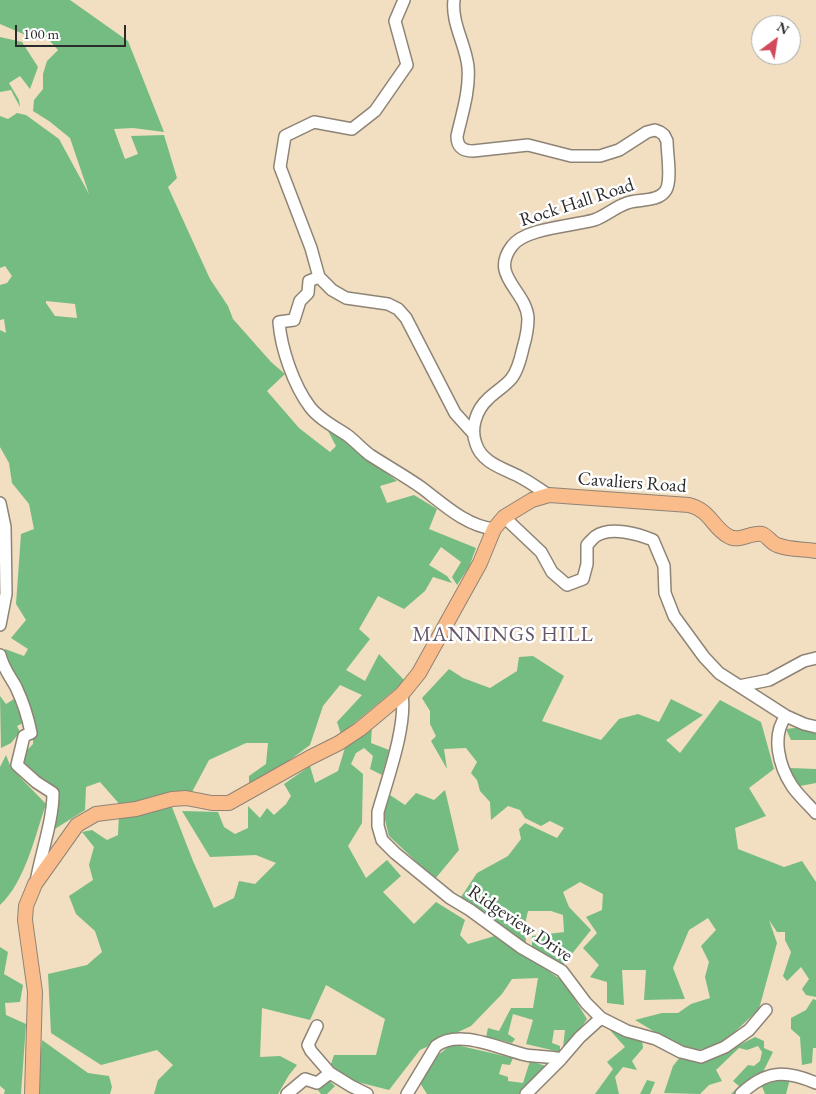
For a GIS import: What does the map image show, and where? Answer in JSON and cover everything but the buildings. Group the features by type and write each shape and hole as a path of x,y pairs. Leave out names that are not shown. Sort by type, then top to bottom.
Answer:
{"main road":[{"path":"32,1094 35,992 25,920 26,906 35,884 77,825 96,814 136,809 172,799 186,798 212,804 229,803 339,743 360,729 402,694 419,673 480,563 494,529 504,517 532,500 549,495"},
{"name":"Cavaliers Road","path":"549,495 689,505 697,507 706,514 727,536 736,539 759,534 765,535 777,545 816,551"}],"street":[{"path":"404,0 395,21 406,65 375,111 352,129 314,122 285,136 280,167 311,248 319,278 332,290 346,298 388,304 398,309 406,318 455,412 473,433 480,454 489,462 522,478 549,495"},
{"name":"Rock Hall Road","path":"454,0 453,9 466,52 468,70 457,136 460,148 472,151 528,145 571,156 600,156 610,154 647,132 654,130 664,135 667,141 669,179 663,194 656,198 629,202 594,220 565,224 523,237 512,244 504,258 503,268 523,303 528,316 523,348 512,377 487,400 477,413 473,433"},
{"path":"319,278 309,280 308,293 300,301 294,320 279,322 283,350 302,396 312,410 329,424 421,488 450,511 483,528 494,529"},
{"path":"0,503 4,528 6,594 0,625"},
{"path":"504,517 541,552 552,572 567,585 583,579 587,564 587,545 598,535 618,531 638,534 653,540 664,566 665,594 674,616 704,658 739,686 786,716 816,727"},
{"path":"0,655 2,665 16,688 27,714 31,732 24,736 17,765 36,782 54,793 53,809 35,884"},
{"path":"739,686 769,680 804,661 816,658"},
{"name":"Ridgeview Drive","path":"402,694 404,705 402,722 378,812 378,826 382,840 450,898 470,910 522,948 553,964 562,971 586,1003 601,1018 627,1031 656,1039 681,1052 701,1057 726,1046 749,1030 766,1010"},
{"path":"786,716 780,723 778,732 778,746 785,774 794,788 816,813"},
{"path":"528,1093 580,1037 601,1018"},
{"path":"317,1026 308,1045 311,1051 330,1073 367,1094"},
{"path":"407,1094 436,1046 443,1041 456,1038 468,1039 529,1055 550,1056 561,1059"},
{"path":"287,1094 305,1079 316,1083 330,1073"},
{"path":"741,1094 758,1080 776,1074 794,1075 816,1083"}],"green space":[{"path":"0,0 70,0 128,41 164,132 133,128 114,129 125,159 138,154 131,136 164,135 177,178 168,187 210,279 228,306 233,319 271,362 285,374 267,391 299,428 330,452 336,446 328,431 343,438 397,481 380,486 387,503 414,495 437,509 429,529 476,548 469,567 457,585 452,577 461,562 441,547 429,565 447,576 452,583 433,577 425,591 404,609 378,596 359,629 370,639 346,670 365,681 379,654 405,681 341,734 337,722 362,695 340,685 323,706 310,745 249,790 249,776 266,764 268,743 246,743 209,760 192,792 130,808 122,807 100,782 86,787 85,810 50,832 53,793 25,766 24,753 33,744 33,723 4,661 5,649 24,656 28,649 11,638 26,620 16,604 21,534 34,529 29,504 12,483 9,463 0,447 0,330 6,333 4,319 0,320 0,285 7,283 12,276 5,266 0,268 0,116 8,119 17,113 26,115 59,139 89,194 70,138 33,111 34,100 43,89 43,74 47,61 58,50 41,31 28,36 0,24","holes":["46,301 75,304 77,318 55,316"]},
{"path":"0,37 22,42 38,67 30,89 20,76 9,83 19,100 20,107 11,90 0,92"},
{"path":"533,656 564,676 542,721 601,740 619,719 638,714 659,722 671,699 703,715 666,740 680,753 720,700 761,722 774,769 749,788 766,816 735,828 738,849 784,867 802,861 816,882 816,997 806,995 802,989 809,979 801,967 787,981 783,976 791,952 785,940 785,932 777,932 769,920 777,943 759,1009 722,1044 694,1051 635,1020 662,1013 678,1013 691,1004 710,998 705,977 709,962 701,946 716,930 708,918 689,930 673,968 685,999 644,1000 646,970 622,970 624,1005 607,1003 607,982 590,977 599,965 583,948 597,933 586,917 602,910 603,894 580,882 563,892 569,907 591,930 563,965 532,948 532,936 564,932 563,915 551,911 528,911 525,924 526,944 461,897 477,873 508,856 521,839 519,829 525,823 557,838 564,828 550,821 541,826 525,818 520,810 508,806 491,820 490,802 480,791 477,780 471,773 477,762 466,748 444,749 447,769 431,741 436,736 430,724 430,711 422,698 449,669 463,678 490,688 517,671 519,657"},
{"path":"0,696 6,704 14,699 23,723 17,726 20,732 11,743 1,748"},
{"path":"372,725 371,743 389,750 382,775 370,769 373,756 364,748 356,753 351,764 363,774 362,823 348,846 366,878 387,860 401,876 383,892 414,924 436,902 465,920 460,935 468,944 498,935 564,982 587,1019 573,1039 563,1047 565,1030 554,1030 552,1043 560,1046 560,1052 526,1044 533,1020 513,1014 508,1034 515,1039 512,1043 486,1037 488,1028 499,1031 511,1008 533,1008 538,978 512,979 502,994 471,1026 420,1050 389,1090 342,1078 331,1064 334,1055 376,1055 385,1019 326,985 310,1020 262,1008 260,1057 280,1056 297,1065 278,1094 154,1094 158,1080 173,1065 157,1050 101,1065 51,1033 48,974 87,965 102,952 95,931 76,914 69,896 93,880 89,865 94,847 82,832 92,830 107,840 118,835 119,814 170,802 214,908 234,898 239,881 255,884 276,863 256,855 210,857 182,811 218,812 224,827 235,834 248,828 248,806 260,818 267,808 274,815 286,804 291,796 284,784 310,766 315,783 338,771 346,744"},
{"path":"803,727 816,730 816,740 791,740 786,729"},
{"path":"6,755 11,768 46,804 23,871 9,895 0,905 0,767"},
{"path":"790,768 816,769 816,783 800,786 793,780"},
{"path":"445,790 459,850 435,879 389,836 383,812 390,795 405,805 416,793 434,800"},
{"path":"0,947 8,952 4,974 23,985 20,1002 5,1003 6,1015 26,1024 21,1094 4,1094 5,1090 0,1086"},
{"path":"813,999 816,1000 816,1048 813,1048 812,1063 802,1065 800,1037 791,1029 791,1018 806,1010"},
{"path":"609,1029 642,1039 643,1048 632,1061 637,1070 623,1067 615,1077 619,1094 595,1094 613,1069 607,1062 625,1047"},
{"path":"755,1037 764,1041 764,1048 773,1052 763,1072 740,1094 731,1094 739,1086 733,1081 748,1065 754,1066 760,1061 762,1052 758,1046 747,1050 739,1048 716,1070 722,1081 709,1085 700,1094 664,1093 673,1066 681,1056 703,1062"},
{"path":"42,1040 88,1073 109,1076 112,1087 110,1094 37,1094"},
{"path":"452,1044 513,1058 510,1065 502,1064 499,1074 508,1077 508,1081 523,1083 530,1061 546,1066 522,1094 427,1094 420,1083 437,1056"},
{"path":"327,1079 335,1086 327,1094 321,1094 317,1089"},
{"path":"790,1079 786,1094 765,1094 761,1084"},
{"path":"647,1080 655,1082 650,1094 640,1094"}],"district":[{"name":"MANNINGS HILL","path":"503,635"}]}
